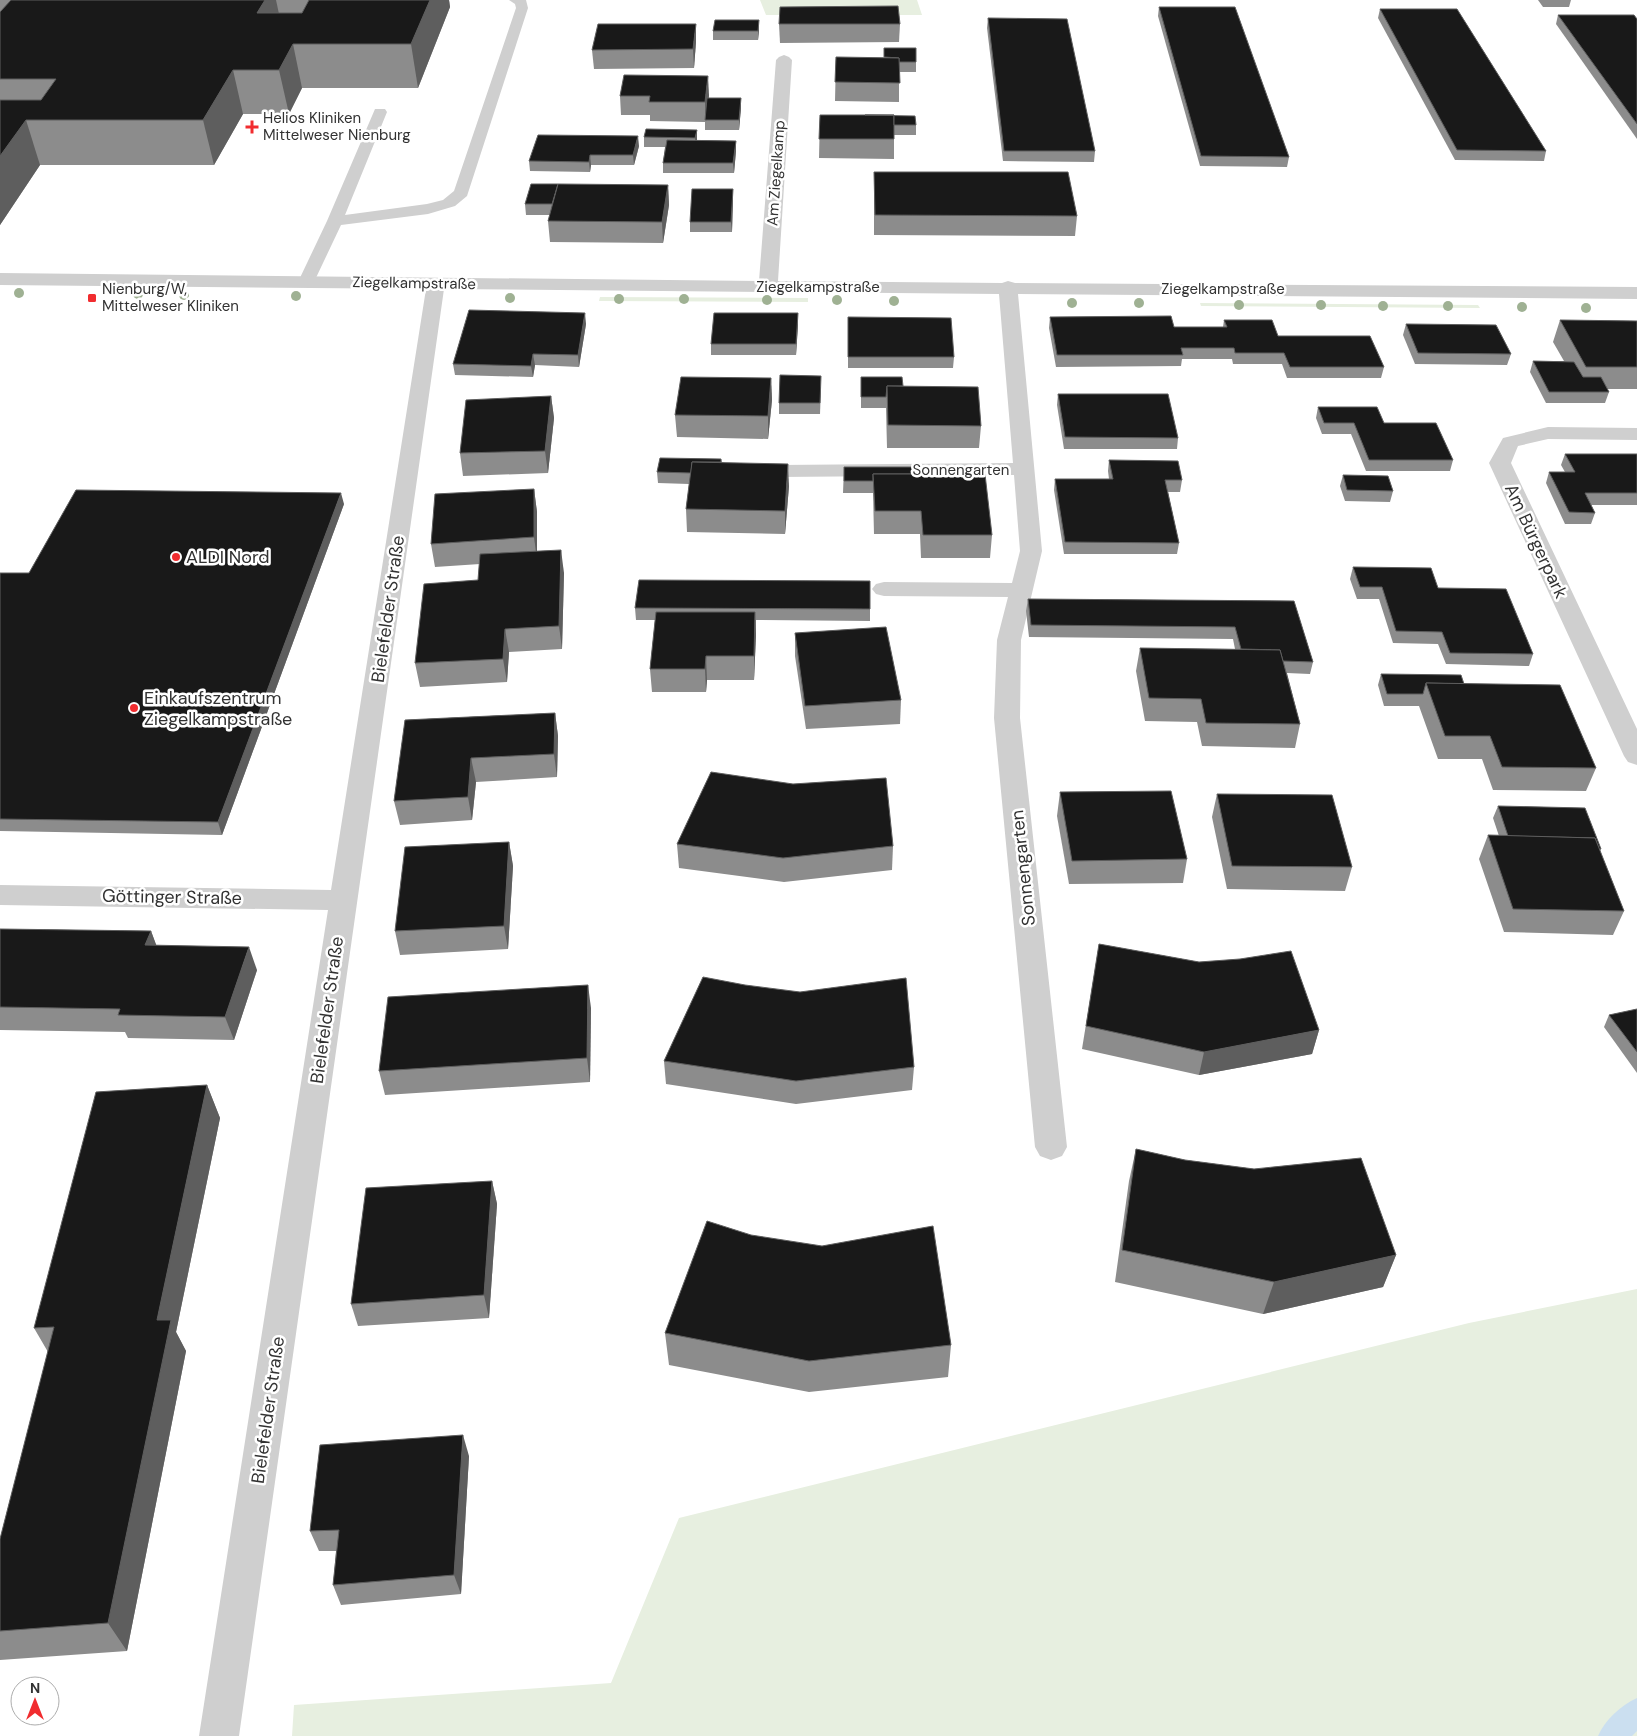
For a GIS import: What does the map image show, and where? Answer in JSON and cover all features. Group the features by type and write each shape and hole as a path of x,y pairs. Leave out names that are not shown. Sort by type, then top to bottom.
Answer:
{"street":[{"name":"Am Ziegelkamp","path":"768,287 784,60"},
{"name":"Ziegelkampstraße","path":"0,279 768,287 1637,292"},
{"name":"Bielefelder Straße","path":"219,1736 436,284"},
{"name":"Sonnengarten","path":"1008,288 1031,551 1009,640 1007,718 1051,1147"},
{"name":"Am Bürgerpark","path":"1637,434 1548,433 1510,442 1500,463 1637,756"},
{"name":"Sonnengarten","path":"779,471 1024,469"},
{"path":"884,589 1022,590"},
{"name":"Göttinger Straße","path":"0,895 344,900"}],"lane":[{"path":"335,221 428,209 449,203 461,193 522,8 520,2 515,0"},
{"path":"306,282 335,221 380,112"}],"green space":[{"path":"760,0 917,0 922,15 766,15"},
{"path":"600,297 808,298 808,302 599,301"},
{"path":"1200,303 1478,305 1480,308 1201,306"},
{"path":"1637,1289 1637,1736 292,1736 294,1705 611,1683 679,1518 1469,1323"}],"building":[{"path":"11,0 265,0 257,13 302,13 309,0 430,0 411,44 293,44 279,70 233,70 203,120 26,120 0,156 0,100 41,100 56,79 0,79 0,12"},
{"path":"898,6 900,24 779,24 780,7"},
{"path":"1159,7 1235,7 1289,157 1201,156"},
{"path":"1380,9 1457,9 1546,151 1457,150"},
{"path":"1558,15 1634,15 1637,19 1637,124"},
{"path":"988,18 1067,19 1095,151 1004,151"},
{"path":"715,20 759,20 758,31 713,31"},
{"path":"598,24 696,24 693,49 592,50"},
{"path":"884,48 916,48 916,62 899,62 899,58 884,57"},
{"path":"836,57 899,58 900,83 835,82"},
{"path":"624,75 708,76 705,102 649,102 650,96 620,96"},
{"path":"707,98 741,98 739,120 705,120"},
{"path":"820,115 894,115 894,139 819,139"},
{"path":"894,116 915,116 916,125 894,125"},
{"path":"646,129 697,130 695,138 644,137"},
{"path":"538,135 638,136 633,155 590,155 589,162 529,161"},
{"path":"667,140 736,141 733,163 663,163"},
{"path":"874,172 1068,172 1077,216 875,215"},
{"path":"531,184 558,184 552,204 525,204"},
{"path":"558,184 668,185 662,222 548,221"},
{"path":"692,189 733,189 731,222 690,222"},
{"path":"469,310 585,313 578,355 533,354 531,366 453,364"},
{"path":"714,313 798,313 796,344 711,344"},
{"path":"1171,316 1174,327 1227,327 1224,320 1272,320 1278,336 1370,336 1384,367 1290,367 1284,353 1235,353 1234,348 1181,348 1183,355 1057,355 1050,317"},
{"path":"848,317 951,318 954,357 848,357"},
{"path":"1560,320 1637,321 1637,367 1586,367"},
{"path":"1406,324 1496,325 1511,354 1418,353"},
{"path":"1533,361 1574,362 1583,377 1601,377 1609,392 1549,392"},
{"path":"780,375 821,376 820,403 779,403"},
{"path":"681,377 771,378 768,416 675,415"},
{"path":"861,377 902,377 903,386 887,386 886,397 861,397"},
{"path":"887,386 978,387 981,426 888,425"},
{"path":"1058,394 1168,394 1178,438 1065,437"},
{"path":"551,396 545,451 460,453 466,400"},
{"path":"1318,407 1377,407 1384,423 1436,423 1453,460 1369,460 1354,423 1324,423"},
{"path":"1565,454 1637,454 1637,493 1585,493 1595,513 1569,512 1549,472 1575,472"},
{"path":"660,458 721,459 721,462 692,462 691,473 657,472"},
{"path":"1109,460 1178,461 1182,480 1165,480 1179,543 1065,542 1055,479 1113,479"},
{"path":"692,462 788,464 785,511 686,509"},
{"path":"844,467 913,467 913,474 873,474 873,481 844,481"},
{"path":"873,474 985,474 992,535 923,535 921,511 875,511"},
{"path":"1343,475 1388,476 1393,491 1347,490"},
{"path":"534,489 534,537 431,544 435,494"},
{"name":"Einkaufszentrum Ziegelkampstraße","path":"76,490 341,493 218,822 0,819 0,573 29,573"},
{"path":"561,550 559,626 505,629 503,659 415,663 424,584 478,580 480,554"},
{"path":"1353,567 1431,568 1438,588 1506,589 1533,654 1450,653 1442,632 1396,631 1382,587 1360,587"},
{"path":"639,580 870,581 870,609 635,608"},
{"path":"1028,599 1294,601 1313,662 1283,661 1280,650 1241,649 1235,627 1031,625"},
{"path":"656,612 755,612 754,656 706,656 705,669 650,669"},
{"path":"886,627 901,700 805,706 795,633"},
{"path":"1140,648 1280,650 1300,724 1206,723 1201,699 1149,698"},
{"path":"1381,674 1461,675 1464,684 1426,683 1423,694 1387,694"},
{"path":"1426,683 1560,685 1596,768 1502,767 1490,736 1445,736"},
{"path":"555,713 554,754 471,758 468,797 394,801 405,720"},
{"path":"711,772 793,784 886,778 893,846 783,858 677,844"},
{"path":"1171,791 1187,859 1072,861 1060,792"},
{"path":"1217,794 1332,795 1352,867 1232,866"},
{"path":"1498,806 1585,808 1601,849 1599,849 1595,838 1508,836"},
{"path":"1488,835 1595,838 1624,911 1513,909"},
{"path":"509,842 504,926 395,931 405,847"},
{"path":"0,929 151,931 145,945 249,947 225,1017 118,1015 120,1009 0,1007"},
{"path":"1099,944 1199,962 1240,959 1291,951 1319,1030 1204,1052 1086,1026"},
{"path":"703,977 800,992 906,978 914,1067 796,1081 664,1061"},
{"path":"588,985 587,1058 379,1071 388,997"},
{"path":"1637,1009 1637,1052 1609,1015"},
{"path":"207,1085 157,1320 171,1320 108,1623 0,1631 0,1539 54,1327 34,1328 96,1092"},
{"path":"1136,1149 1185,1160 1254,1169 1361,1158 1396,1255 1274,1282 1122,1250"},
{"path":"492,1181 484,1295 351,1304 366,1188"},
{"path":"707,1221 751,1235 822,1246 933,1226 951,1345 809,1361 665,1333"},
{"path":"463,1435 454,1575 333,1585 339,1530 310,1531 320,1445"}],"waterway":[{"path":"1612,1736 1637,1712"}],"place":[{"name":"Helios Kliniken Mittelweser Nienburg","path":"252,127"},
{"name":"Nienburg/W, Mittelweser Kliniken","path":"92,298"},
{"name":"ALDI Nord","path":"176,557"},
{"name":"Einkaufszentrum Ziegelkampstraße","path":"134,708"}]}
